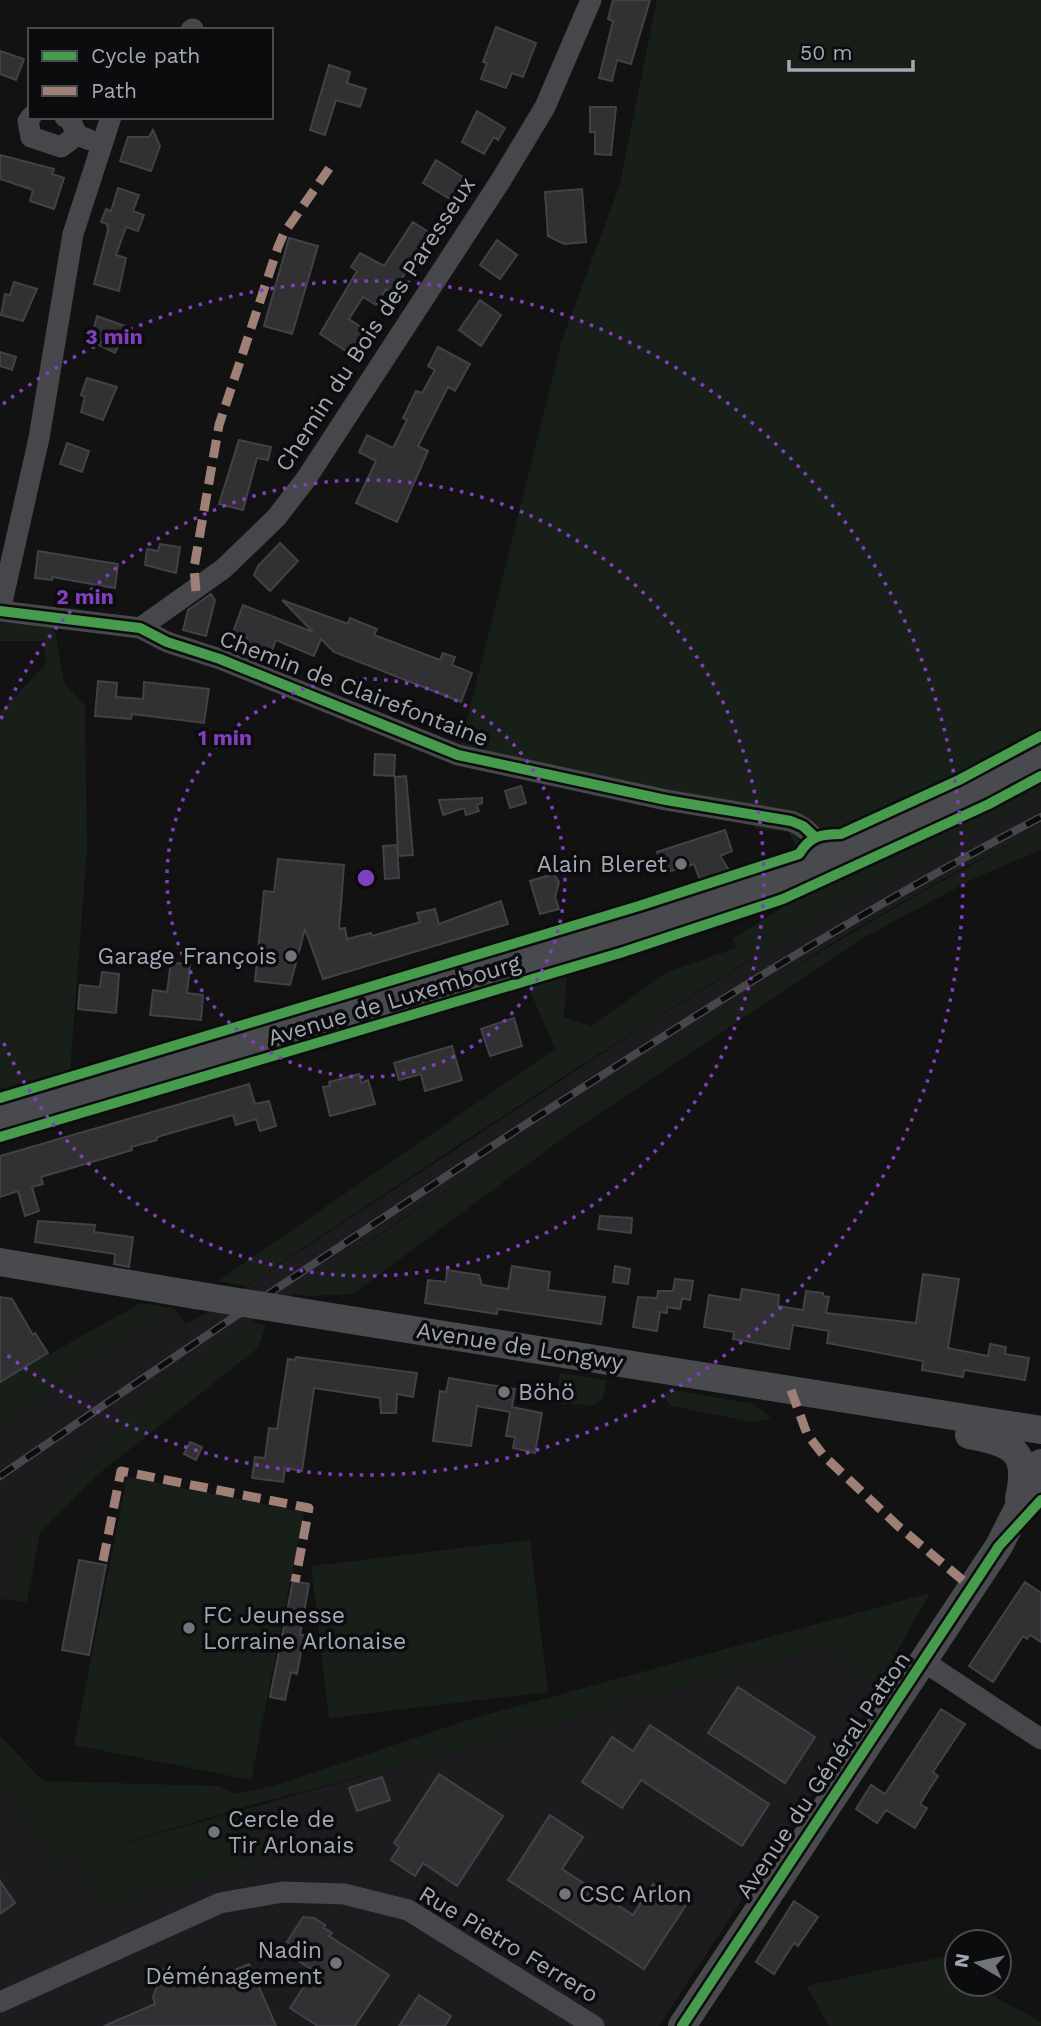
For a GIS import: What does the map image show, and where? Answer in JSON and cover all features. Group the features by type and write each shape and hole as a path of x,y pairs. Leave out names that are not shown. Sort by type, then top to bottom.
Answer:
{"main road":[{"name":"Avenue de Luxembourg","path":"0,1116 679,915 825,860 1041,756"},
{"name":"Avenue de Longwy","path":"0,1262 1041,1430"},
{"path":"884,1405 902,1423 1002,1441 1017,1452 1024,1473 1022,1485 999,1546"},
{"path":"999,1546 1041,1463"},
{"path":"999,1546 1041,1500"},
{"name":"Avenue du Général Patton","path":"682,2026 999,1546"}],"street":[{"name":"Chemin du Bois des Paresseux","path":"140,628 223,569 276,518 306,479 408,318 501,180 545,107 591,0"},
{"path":"30,119 31,137 61,147 77,135"},
{"path":"70,119 77,135 102,144"},
{"path":"0,611 41,427 73,234 110,119"},
{"name":"Chemin de Clairefontaine","path":"0,611 140,628 167,642 220,659 458,755 666,800 790,821 803,826 815,837 825,860"},
{"path":"923,1661 1041,1739"},
{"name":"Rue Pietro Ferrero","path":"0,2001 220,1903 283,1892 344,1894 408,1910 594,2026"}],"shaded area":[{"path":"657,0 1041,0 1041,798 912,865 745,963 531,1098 246,1286 218,1281 555,1049 529,988 556,975 567,977 564,1017 591,1026 667,972 736,948 733,939 829,878 825,860 850,850 841,834 828,835 812,840 799,854 789,832 755,829 755,823 458,755 561,343 620,184"},
{"path":"0,623 54,625 64,683 85,706 87,849 70,1070 0,1089 0,712 46,664 43,641 0,641"},
{"path":"1041,798 1041,829 968,865 855,929 660,1051 399,1221 112,1419 120,1430 7,1552 23,1579 0,1602 0,1426 173,1308 186,1324 204,1314 644,1026 843,903 954,840"},
{"path":"1041,829 1041,850 973,879 863,938 567,1135 353,1294 293,1294 504,1152 719,1014 918,895"},
{"path":"141,1303 173,1308 0,1426 0,1382"},
{"path":"252,1322 266,1325 258,1348 96,1476 40,1533 27,1602 3,1599 23,1579 6,1552 119,1431 112,1419"},
{"path":"560,1373 607,1380 603,1398 593,1405 555,1404"},
{"path":"669,1389 753,1404 771,1418 753,1422 671,1406 663,1397"},
{"name":"FC Jeunesse Lorraine Arlonaise","path":"127,1477 304,1512 251,1780 74,1745"},
{"name":"FC Jeunesse Lorraine Arlonaise","path":"530,1540 548,1692 329,1718 311,1566"},
{"path":"930,1593 895,1655 896,1670 880,1690 826,1646 539,1729 252,1805 65,1860 69,1886 0,1784 0,1736 43,1781 218,1786 236,1794 273,1786 471,1719"},
{"path":"827,1646 880,1690 659,2026 0,2026 0,1784 68,1884 64,1860"},
{"name":"Cercle de Tir Arlonais","path":"253,1807 269,1860 103,1908 96,1886 90,1887 81,1858"},
{"path":"943,1957 943,1998 997,1998 1041,2022 1041,2026 829,2026 806,1986"}],"building":[{"path":"613,0 650,0 631,64 617,60 612,81 599,78 613,21 608,19"},
{"path":"496,27 536,43 523,77 512,73 506,88 481,79 487,63 483,62"},
{"path":"0,51 24,59 16,80 0,74"},
{"path":"329,65 350,72 347,83 366,89 360,107 336,100 325,135 310,130"},
{"path":"590,107 616,107 611,155 595,154 595,132 590,132"},
{"path":"477,111 505,128 498,140 494,137 484,154 462,142"},
{"path":"153,130 160,146 151,171 120,161 128,137 149,137"},
{"path":"0,155 54,169 52,174 64,178 54,209 30,201 33,190 0,179"},
{"path":"436,160 463,177 450,199 423,183"},
{"path":"118,188 139,195 133,211 144,215 138,231 126,227 116,255 126,258 119,291 94,284 108,230 107,224 101,222 106,209 111,211"},
{"path":"582,189 586,242 564,244 548,236 545,192"},
{"path":"413,222 430,233 393,293 386,289 376,305 363,297 349,319 367,331 352,355 320,334 357,271 351,267 360,253 384,266"},
{"path":"289,238 318,246 292,334 264,326"},
{"path":"497,240 517,255 500,279 480,265"},
{"path":"14,282 37,289 23,321 1,315 5,294 10,295"},
{"path":"480,300 501,315 481,346 459,330"},
{"path":"97,316 128,327 115,353 91,341"},
{"path":"438,347 470,364 455,391 448,387 418,446 428,451 397,522 356,503 376,461 359,452 367,435 393,448 407,420 403,418 416,391 422,393 435,370 428,366"},
{"path":"0,352 16,357 12,370 0,366"},
{"path":"87,378 117,387 103,420 81,412 85,397 81,395"},
{"path":"239,440 271,447 268,460 257,458 243,510 219,504"},
{"path":"67,443 89,451 82,472 60,464"},
{"path":"280,543 298,561 270,591 254,575 258,566"},
{"path":"160,544 180,547 176,573 145,565 147,549 158,551"},
{"path":"38,551 118,564 115,588 52,577 52,580 35,578"},
{"path":"211,594 215,600 206,636 183,630 188,610"},
{"path":"282,600 348,624 350,618 377,629 374,635 440,660 443,653 455,657 452,665 472,673 461,702 334,652 321,639 314,656 276,640 271,653 244,643 247,638 233,632 243,605 313,632"},
{"path":"98,681 117,683 116,697 143,699 144,682 209,689 204,723 132,714 131,719 95,716"},
{"path":"375,754 395,755 394,776 374,775"},
{"path":"406,776 413,855 398,856 395,777"},
{"path":"521,786 526,803 510,808 505,791"},
{"path":"482,798 482,803 477,805 479,811 466,815 464,808 443,815 439,800"},
{"path":"725,830 732,851 720,856 729,870 700,880 694,864 664,873 657,852"},
{"path":"397,845 399,878 385,879 383,846"},
{"path":"278,859 344,865 339,929 345,928 347,939 371,933 372,936 420,922 417,913 435,909 439,924 501,901 508,924 323,979 305,929 290,985 255,981 264,891 274,892"},
{"path":"554,874 559,882 555,897 559,909 540,914 530,881"},
{"path":"171,962 190,965 187,993 203,995 201,1020 150,1015 153,990 167,992"},
{"path":"102,972 119,974 116,1013 78,1009 80,985 100,987"},
{"path":"514,1018 522,1046 490,1056 481,1029"},
{"path":"452,1046 462,1080 425,1091 421,1074 399,1080 394,1063"},
{"path":"359,1074 361,1083 368,1080 375,1104 330,1116 323,1087 330,1086 329,1082"},
{"path":"249,1084 255,1104 269,1101 276,1126 260,1131 256,1119 236,1125 233,1115 157,1137 157,1140 131,1147 132,1150 41,1177 43,1184 32,1187 39,1211 25,1216 18,1191 0,1197 0,1156"},
{"path":"600,1216 632,1218 631,1233 598,1229"},
{"path":"38,1221 95,1225 94,1232 133,1237 129,1267 114,1264 115,1254 35,1242"},
{"path":"512,1266 550,1272 548,1290 605,1297 601,1324 498,1309 497,1314 425,1303 428,1280 446,1282 447,1270 479,1275 482,1285 508,1289"},
{"path":"615,1266 630,1269 628,1284 613,1282"},
{"path":"923,1274 959,1279 948,1348 988,1356 990,1344 1006,1347 1005,1354 1029,1358 1025,1380 964,1370 963,1377 922,1370 923,1361 827,1343 829,1331 793,1325 789,1349 733,1339 734,1332 704,1327 709,1295 740,1300 742,1289 779,1295 778,1306 803,1310 806,1291 823,1293 823,1296 829,1297 826,1313 916,1323"},
{"path":"675,1279 693,1281 690,1300 682,1298 680,1309 667,1307 667,1313 660,1312 657,1331 633,1327 638,1297 657,1298 658,1291 673,1291"},
{"path":"0,1297 12,1299 33,1335 35,1333 48,1353 0,1382"},
{"path":"296,1357 417,1373 413,1397 397,1394 396,1413 381,1413 380,1398 314,1388 302,1471 285,1468 283,1482 252,1478 255,1457 265,1458 269,1428 277,1429 288,1359 295,1360"},
{"path":"449,1378 515,1389 512,1407 542,1413 535,1453 513,1448 515,1437 506,1436 510,1412 477,1406 471,1446 433,1441 440,1391 446,1392"},
{"path":"190,1442 202,1447 196,1460 184,1454"},
{"path":"79,1560 106,1565 89,1655 62,1650"},
{"path":"293,1581 309,1584 300,1635 304,1635 297,1674 291,1672 285,1700 270,1697"},
{"path":"1025,1582 1041,1593 1041,1642 1030,1635 1027,1639 1023,1636 993,1682 969,1666"},
{"path":"738,1687 815,1737 785,1783 708,1733"},
{"path":"941,1709 965,1724 933,1772 938,1776 920,1804 927,1808 915,1828 886,1810 877,1823 856,1809 871,1785 885,1794"},
{"path":"650,1725 769,1804 742,1846 641,1780 622,1808 582,1782 612,1737 633,1751"},
{"path":"439,1774 503,1816 457,1886 423,1863 415,1876 391,1860 399,1847 394,1843"},
{"path":"382,1777 390,1800 357,1811 349,1788"},
{"name":"CSC Arlon","path":"550,1815 583,1837 562,1869 633,1915 653,1884 686,1905 644,1969 508,1880"},
{"path":"0,1881 15,1903 0,1914"},
{"path":"794,1901 818,1917 798,1946 794,1943 774,1974 756,1962"},
{"name":"Nadin Déménagement","path":"303,1917 314,1918 325,1925 324,1928 332,1933 329,1936 389,1975 355,2026 318,2026 290,2008 314,1971 289,1955 295,1947 287,1942"},
{"path":"249,1964 276,2026 104,2026 155,2004 153,1997 164,1968 193,1979 196,1986"},
{"path":"419,1995 451,2016 445,2026 399,2026"}],"railway":[{"path":"0,1476 324,1257 648,1046 842,927 1041,817"}],"marked path":[{"path":"196,591 194,568 219,425 284,233 333,163"},
{"path":"791,1390 807,1434 824,1456 898,1526 972,1588"},
{"path":"103,1561 121,1471 309,1508 295,1582"}],"cycle path":[{"path":"0,611 140,628 167,642 220,659 458,755 666,800 791,821 803,826 815,837"},
{"path":"0,1098 639,906 799,854 807,843 817,837 841,834 959,780 1041,736"},
{"path":"0,1137 620,953 783,899 989,804 1041,776"},
{"path":"682,2026 999,1546 1041,1500"}],"place":[{"name":"Alain Bleret","path":"681,864"},
{"name":"Garage François","path":"291,956"},
{"name":"Böhö","path":"504,1392"},
{"name":"FC Jeunesse Lorraine Arlonaise","path":"189,1628"},
{"name":"Cercle de Tir Arlonais","path":"214,1832"},
{"name":"CSC Arlon","path":"565,1894"},
{"name":"Nadin Déménagement","path":"336,1963"}]}
